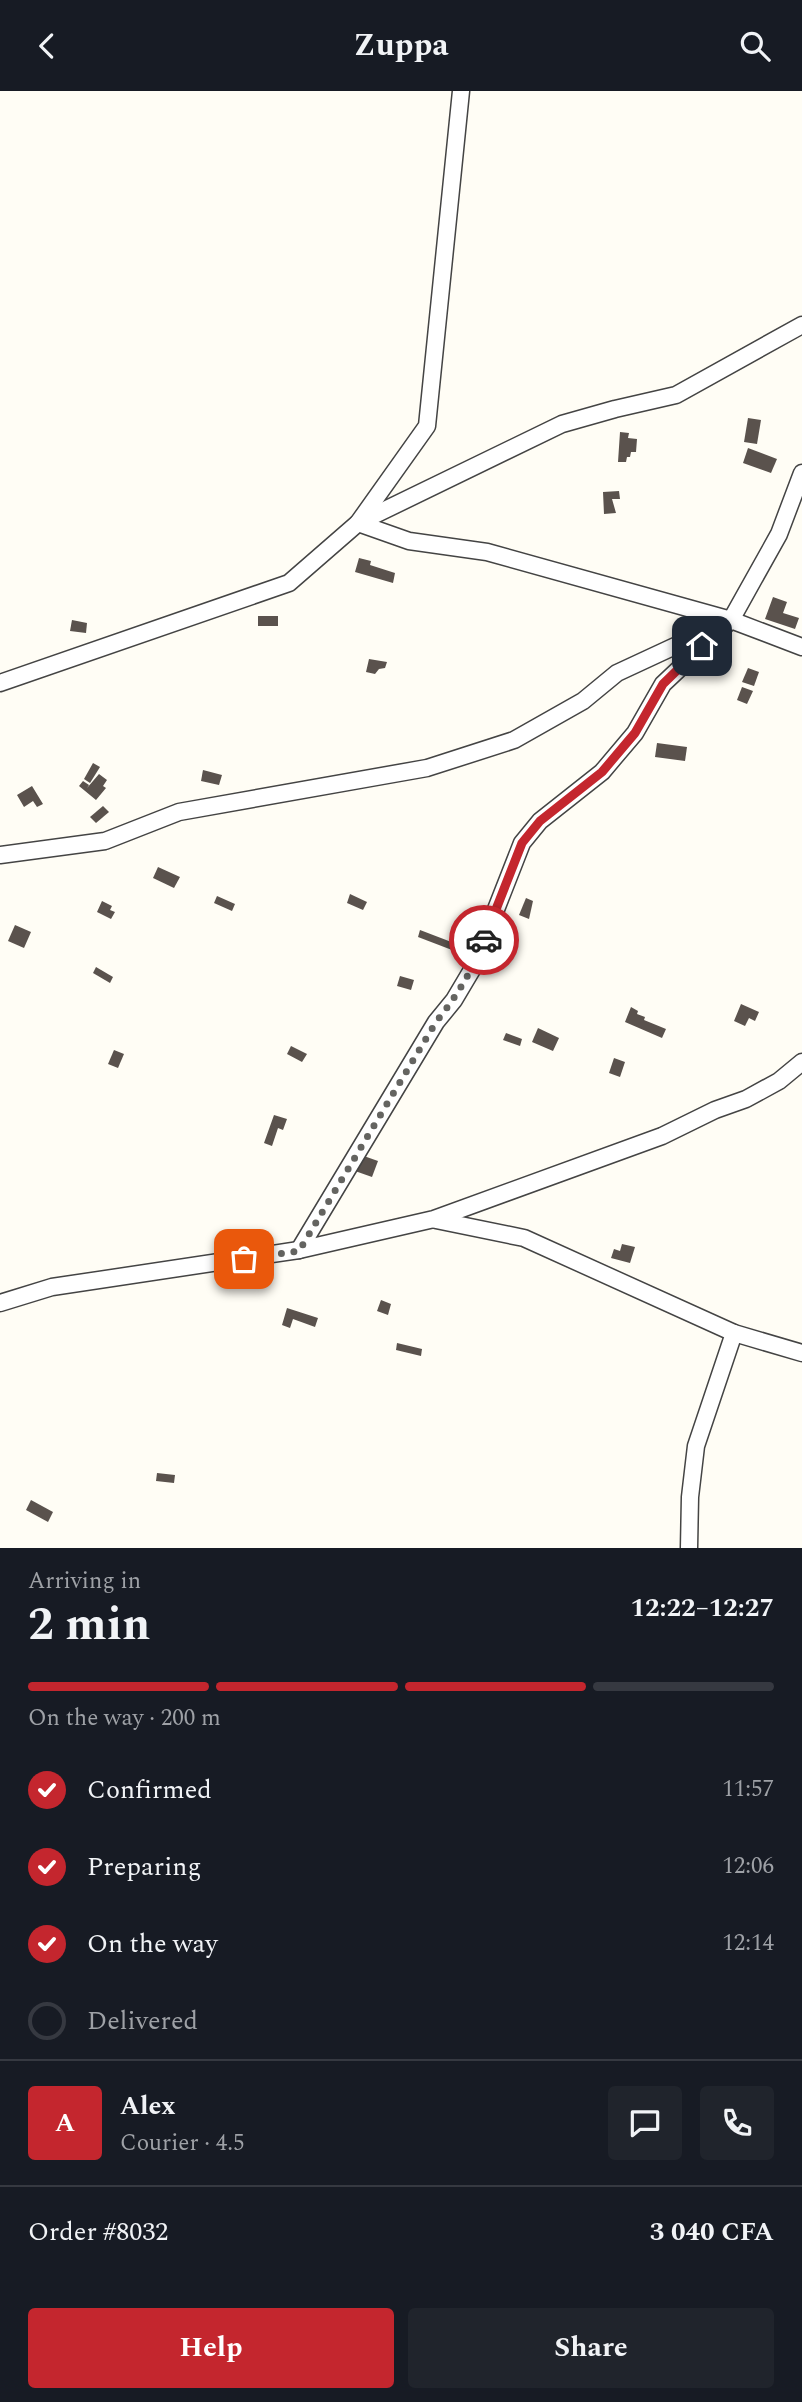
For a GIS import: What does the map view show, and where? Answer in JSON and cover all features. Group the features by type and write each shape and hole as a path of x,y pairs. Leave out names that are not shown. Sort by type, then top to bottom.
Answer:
{"street":[{"path":"0,683 289,583 358,523 427,426 461,91"},
{"path":"358,523 562,424 615,408 676,395 802,325"},
{"path":"299,1251 436,1022 454,1000 473,968 522,843 540,821 602,772 635,733 663,684 731,620 779,534 802,473"},
{"path":"358,523 409,541 487,552 731,620 802,647"},
{"path":"0,855 105,841 179,812 427,768 514,740 583,701 617,673 731,620"},
{"path":"0,1303 52,1287 299,1251 434,1219 662,1136 715,1110 746,1099 779,1081 802,1062"},
{"path":"434,1219 524,1238 734,1333 802,1353"},
{"path":"689,1548 690,1497 696,1446 734,1333"}],"building":[{"path":"748,418 761,420 757,444 744,442"},
{"path":"620,432 629,433 628,438 637,439 636,452 631,452 626,462 618,462"},
{"path":"748,448 777,459 771,473 743,463"},
{"path":"619,491 620,499 612,499 616,513 604,514 603,492"},
{"path":"359,558 371,561 370,565 395,573 393,583 355,572"},
{"path":"773,597 787,602 783,613 799,618 795,629 765,619"},
{"path":"258,616 278,616 278,626 258,626"},
{"path":"72,620 87,623 86,633 70,631"},
{"path":"369,659 387,662 385,668 379,669 375,674 366,672"},
{"path":"748,668 759,672 754,686 742,682"},
{"path":"742,687 753,691 747,704 737,700"},
{"path":"657,743 687,747 685,761 655,757"},
{"path":"93,763 100,767 90,783 84,779"},
{"path":"203,770 222,775 219,785 201,781"},
{"path":"99,774 107,780 103,786 106,788 96,800 79,786 83,781 89,785 87,788"},
{"path":"32,786 43,804 37,807 33,801 24,807 17,795"},
{"path":"103,806 109,812 96,823 90,817"},
{"path":"158,867 180,877 174,888 153,878"},
{"path":"350,894 367,902 363,910 347,903"},
{"path":"217,896 235,904 232,911 214,903"},
{"path":"526,898 533,901 529,919 519,915"},
{"path":"102,901 112,906 110,910 115,912 111,919 97,912"},
{"path":"15,925 31,932 24,948 8,941"},
{"path":"420,930 454,943 452,950 418,937"},
{"path":"96,967 113,977 110,983 93,973"},
{"path":"400,976 414,980 411,990 397,986"},
{"path":"741,1004 759,1012 755,1021 749,1018 745,1026 734,1021"},
{"path":"631,1007 638,1011 637,1014 645,1017 644,1020 666,1029 662,1038 625,1022"},
{"path":"538,1028 559,1038 553,1051 532,1042"},
{"path":"506,1033 522,1039 520,1046 503,1040"},
{"path":"291,1046 307,1054 302,1062 287,1054"},
{"path":"114,1050 124,1054 118,1068 108,1064"},
{"path":"614,1058 625,1062 620,1077 609,1073"},
{"path":"274,1115 287,1119 283,1130 278,1128 272,1146 264,1143"},
{"path":"361,1155 378,1161 372,1177 355,1171"},
{"path":"622,1244 635,1247 630,1263 611,1258 614,1249 620,1251"},
{"path":"381,1300 391,1304 388,1315 377,1311"},
{"path":"287,1308 318,1318 315,1327 293,1319 290,1328 282,1325"},
{"path":"397,1343 422,1349 421,1356 396,1350"},
{"path":"157,1473 175,1475 174,1483 156,1481"},
{"path":"31,1500 53,1512 48,1522 26,1510"}],"way so far":[{"path":"244,1259 299,1251 436,1022 454,1000 473,968 484,940"}],"route":[{"path":"484,940 522,843 540,821 602,772 635,733 663,684 702,646"}]}
